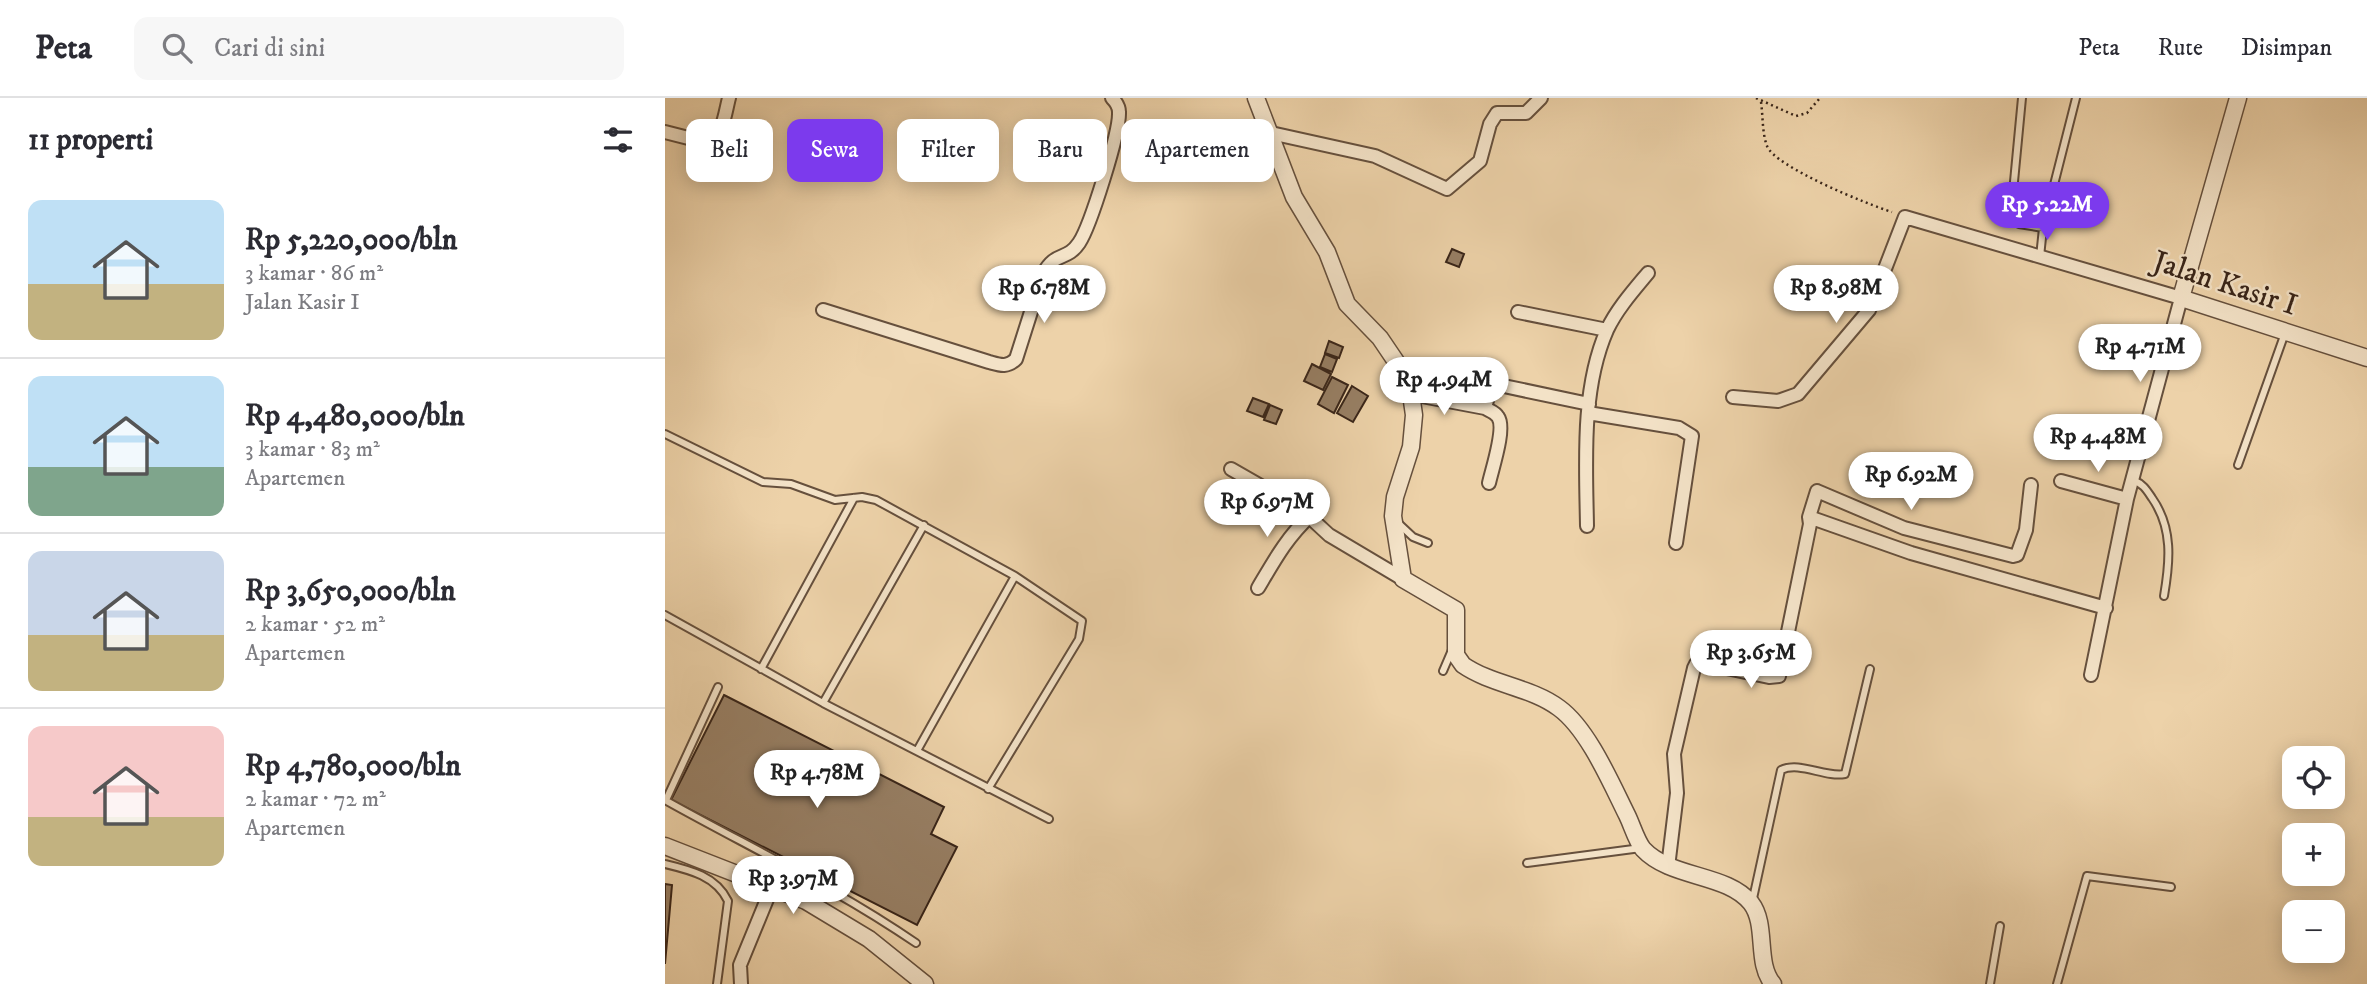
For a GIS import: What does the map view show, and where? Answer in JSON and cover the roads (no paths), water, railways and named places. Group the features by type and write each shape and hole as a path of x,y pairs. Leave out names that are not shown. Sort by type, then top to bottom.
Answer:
{"street":[{"path":"665,132 708,143 713,141 720,130 729,98"},
{"path":"824,310 989,362 1005,366 1011,364 1016,359 1049,262 1070,253 1079,243 1086,228 1112,151 1119,113 1112,98"},
{"path":"1257,98 1265,119"},
{"path":"1274,134 1364,152 1387,160 1445,189 1450,188 1480,161 1490,124 1497,113 1525,113 1541,98"},
{"path":"2091,675 2127,499 2238,98"},
{"path":"1274,141 1294,197 1327,252 1347,303 1385,345 1401,369 1411,394 1414,415 1411,447 1395,497 1393,516 1403,579"},
{"name":"Jalan Kasir I","path":"1733,397 1778,401 1798,394 1869,310 1905,217 2181,298 2367,358"},
{"path":"1587,526 1589,409 1607,330 1648,273"},
{"path":"1518,312 1607,330"},
{"path":"1485,408 1490,389 1499,385 1589,409 1679,428 1692,436 1676,543"},
{"path":"1411,394 1485,408 1501,420 1489,483"},
{"path":"1231,469 1310,516 1329,535 1453,607 1457,617 1455,642 1458,659 1466,667 1543,698 1572,719 1616,793 1643,848 1668,867 1729,888 1752,905 1770,983"},
{"path":"2061,481 2127,499"},
{"path":"1668,867 1677,793 1674,754 1694,668 1696,664 1703,663 1769,677 1779,676 1810,524 1809,517 1817,491 1904,528 2013,556 2017,555 2026,530 2031,485"},
{"path":"1258,588 1287,539 1310,516"},
{"path":"1809,517 1911,552 2106,608"},
{"path":"665,846 772,887 843,922 926,984"},
{"path":"741,984 740,965 772,887"}],"lane":[{"path":"2022,98 2011,213 2013,220 2019,224 2043,228"},
{"path":"2040,257 2043,228 2076,98"},
{"path":"2238,465 2285,333"},
{"path":"665,434 763,482 791,484 835,500 876,500 1015,576 1081,621 1082,630 988,789"},
{"path":"2133,480 2142,483 2160,509 2168,533 2169,566 2164,596"},
{"path":"761,669 854,498"},
{"path":"1393,516 1406,532 1428,543"},
{"path":"823,703 924,525"},
{"path":"918,749 1015,576"},
{"path":"665,615 823,703 918,749 988,789 1049,819"},
{"path":"1443,671 1455,642"},
{"path":"1752,905 1779,774 1785,768 1791,767 1836,775 1845,774 1870,669"},
{"path":"718,687 665,800 716,830 857,903 916,943"},
{"path":"1527,863 1643,848"},
{"path":"665,864 709,878 722,889 728,901 717,984"},
{"path":"2057,984 2087,876 2171,887"},
{"path":"1990,984 2000,926"}]}
